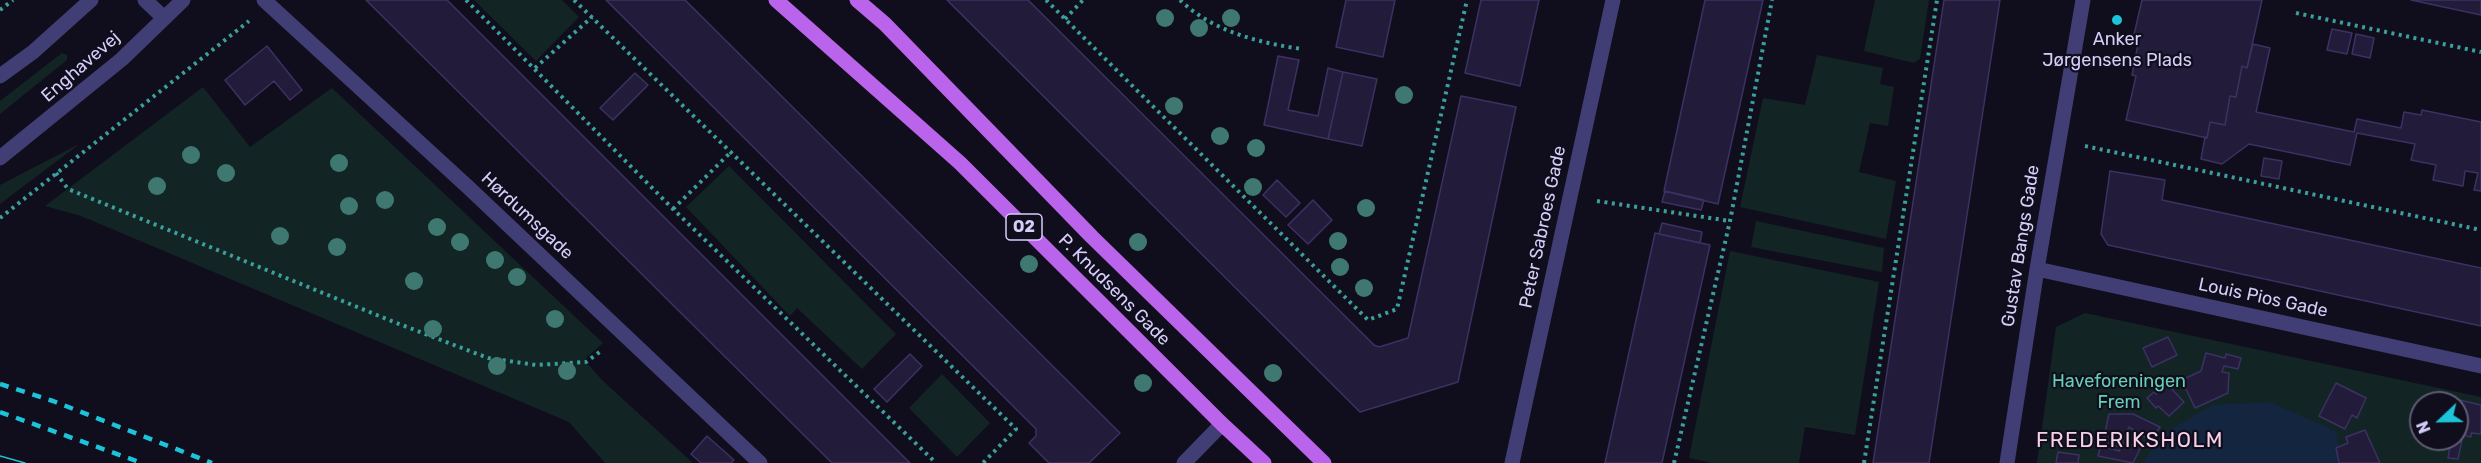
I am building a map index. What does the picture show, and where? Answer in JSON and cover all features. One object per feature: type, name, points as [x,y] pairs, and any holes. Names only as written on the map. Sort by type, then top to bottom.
[{"type":"main road","name":"P. Knudsens Gade","points":[[776,0],[960,163],[1264,463]]},
{"type":"main road","name":"P. Knudsens Gade","points":[[857,0],[885,24],[1092,237],[1324,463]]},
{"type":"main road","points":[[868,0],[885,24]]},
{"type":"street","points":[[0,76],[33,52],[91,0]]},
{"type":"street","points":[[146,0],[164,18]]},
{"type":"street","name":"Enghavevej","points":[[0,158],[123,59],[183,0]]},
{"type":"street","name":"Peter Sabroes Gade","points":[[1512,463],[1613,0]]},
{"type":"street","name":"Gustav Bangs Gade","points":[[2007,463],[2058,140],[2083,0]]},
{"type":"street","name":"Hørdumsgade","points":[[266,2],[469,188],[760,463]]},
{"type":"street","name":"Louis Pios Gade","points":[[2037,269],[2481,366]]},
{"type":"street","points":[[1184,463],[1222,424]]},
{"type":"path","points":[[0,10],[13,0]]},
{"type":"path","points":[[466,0],[674,209],[936,463]]},
{"type":"path","points":[[574,0],[1016,429],[983,463]]},
{"type":"path","points":[[1046,0],[1368,320],[1397,309],[1467,0]]},
{"type":"path","points":[[1065,19],[1083,0]]},
{"type":"path","points":[[1180,0],[1204,20],[1217,26],[1281,46],[1302,49]]},
{"type":"path","points":[[1674,463],[1730,221],[1772,0]]},
{"type":"path","points":[[1864,463],[1936,0]]},
{"type":"path","points":[[0,218],[229,38],[266,2]]},
{"type":"path","points":[[2296,13],[2481,51]]},
{"type":"path","points":[[535,68],[592,17]]},
{"type":"path","points":[[2058,140],[2151,162],[2481,230]]},
{"type":"path","points":[[674,209],[732,151]]},
{"type":"path","points":[[56,173],[68,189],[488,358],[536,365],[586,362],[623,334]]},
{"type":"path","points":[[1570,197],[1730,221]]},
{"type":"path","points":[[989,457],[995,463]]},
{"type":"green space","points":[[474,0],[562,0],[579,17],[536,61]]},
{"type":"green space","points":[[1875,0],[1929,0],[1920,59],[1914,63],[1864,51]]},
{"type":"green space","points":[[62,53],[67,55],[67,60],[0,114],[0,101]]},
{"type":"green space","points":[[1817,55],[1883,68],[1880,84],[1894,87],[1888,126],[1870,123],[1859,172],[1896,181],[1886,239],[1740,207],[1763,98],[1805,105]]},
{"type":"green space","points":[[203,87],[250,147],[332,88],[603,343],[585,359],[586,362],[603,381],[693,463],[605,463],[569,422],[81,216],[45,206]]},
{"type":"green space","points":[[77,146],[0,204],[0,185]]},
{"type":"green space","points":[[729,166],[896,334],[862,369],[797,308],[790,316],[686,207]]},
{"type":"green space","points":[[1756,221],[1884,248],[1882,272],[1751,247]]},
{"type":"green space","points":[[1730,251],[1879,282],[1855,435],[1805,427],[1799,463],[1712,463],[1689,458]]},
{"type":"green space","name":"Haveforeningen Frem","points":[[2085,313],[2453,391],[2409,391],[2409,451],[2469,451],[2469,394],[2481,397],[2481,463],[2037,463],[2056,327]]},
{"type":"green space","points":[[942,374],[990,423],[957,457],[909,408]]},
{"type":"water","points":[[2270,402],[2336,431],[2342,463],[2143,463],[2161,435],[2212,405]]},
{"type":"building","points":[[366,0],[447,0],[910,463],[832,463]]},
{"type":"building","points":[[606,0],[685,0],[1120,433],[1089,463],[1049,463],[1029,443],[1036,436],[1036,429]]},
{"type":"building","points":[[947,0],[1028,0],[1374,345],[1379,347],[1408,338],[1461,96],[1516,107],[1458,382],[1360,412]]},
{"type":"building","points":[[1346,0],[1395,0],[1383,57],[1336,47]]},
{"type":"building","points":[[1481,0],[1539,0],[1520,86],[1465,73]]},
{"type":"building","points":[[1705,0],[1763,0],[1718,204],[1664,191]]},
{"type":"building","points":[[1944,0],[2000,0],[1929,463],[1873,463]]},
{"type":"building","points":[[2142,0],[2262,0],[2247,68],[2242,66],[2236,97],[2230,96],[2225,125],[2210,122],[2207,138],[2126,120],[2136,76],[2132,75],[2138,44],[2132,43]]},
{"type":"building","points":[[2411,0],[2481,0],[2481,15]]},
{"type":"building","points":[[2332,29],[2352,33],[2347,54],[2327,50]]},
{"type":"building","points":[[2356,34],[2374,38],[2370,58],[2352,54]]},
{"type":"building","points":[[2253,44],[2270,48],[2256,112],[2354,132],[2357,119],[2401,128],[2404,112],[2421,115],[2422,110],[2481,122],[2481,191],[2474,190],[2478,173],[2465,171],[2463,186],[2433,180],[2436,165],[2411,160],[2415,144],[2357,133],[2350,165],[2249,144],[2222,164],[2201,159],[2210,122],[2225,125],[2230,96],[2236,97],[2242,66],[2247,68]]},
{"type":"building","points":[[267,46],[302,90],[290,100],[274,81],[245,105],[225,80]]},
{"type":"building","points":[[1278,56],[1299,60],[1288,110],[1318,116],[1328,68],[1343,72],[1328,139],[1264,125]]},
{"type":"building","points":[[1343,72],[1377,79],[1362,146],[1328,139]]},
{"type":"building","points":[[635,73],[648,85],[613,120],[600,108]]},
{"type":"building","points":[[2264,158],[2282,161],[2279,179],[2261,176]]},
{"type":"building","points":[[2110,171],[2165,180],[2162,200],[2481,268],[2481,326],[2108,245],[2101,234]]},
{"type":"building","points":[[1277,180],[1300,203],[1286,217],[1263,195]]},
{"type":"building","points":[[1665,191],[1704,200],[1701,210],[1662,202]]},
{"type":"building","points":[[1313,200],[1332,220],[1308,244],[1288,225]]},
{"type":"building","points":[[1662,223],[1702,232],[1700,243],[1659,234]]},
{"type":"building","points":[[1655,233],[1710,245],[1662,463],[1605,463]]},
{"type":"building","points":[[2168,337],[2177,355],[2152,367],[2143,348]]},
{"type":"building","points":[[2206,353],[2225,358],[2226,354],[2241,358],[2238,369],[2224,366],[2222,372],[2229,373],[2228,393],[2195,408],[2183,383],[2186,382],[2184,379],[2201,371]]},
{"type":"building","points":[[910,354],[922,366],[887,402],[874,389]]},
{"type":"building","points":[[2336,383],[2366,398],[2357,418],[2352,415],[2345,429],[2319,416]]},
{"type":"building","points":[[2167,384],[2184,402],[2169,416],[2158,406],[2156,408],[2147,398],[2154,392],[2156,394]]},
{"type":"building","points":[[2469,402],[2481,405],[2481,434],[2471,433],[2471,437],[2469,436]]},
{"type":"building","points":[[2109,414],[2133,414],[2160,427],[2151,441],[2129,427],[2120,447],[2103,442]]},
{"type":"building","points":[[2365,430],[2380,463],[2339,463],[2336,448],[2348,443],[2346,437]]},
{"type":"building","points":[[707,436],[734,460],[731,463],[701,463],[691,454]]},
{"type":"building","points":[[2124,443],[2141,447],[2133,463],[2098,456],[2101,446],[2119,451]]},
{"type":"building","points":[[2449,451],[2460,451],[2458,459],[2448,458]]},
{"type":"building","points":[[2058,452],[2079,455],[2078,463],[2056,463]]},
{"type":"tram line","points":[[0,456],[25,463]]},
{"type":"railway","points":[[0,384],[53,401],[212,463]]},
{"type":"railway","points":[[0,412],[142,463]]},
{"type":"place","name":"Anker Jørgensens Plads","points":[[2117,20]]},
{"type":"district","name":"FREDERIKSHOLM","points":[[2130,441]]}]
